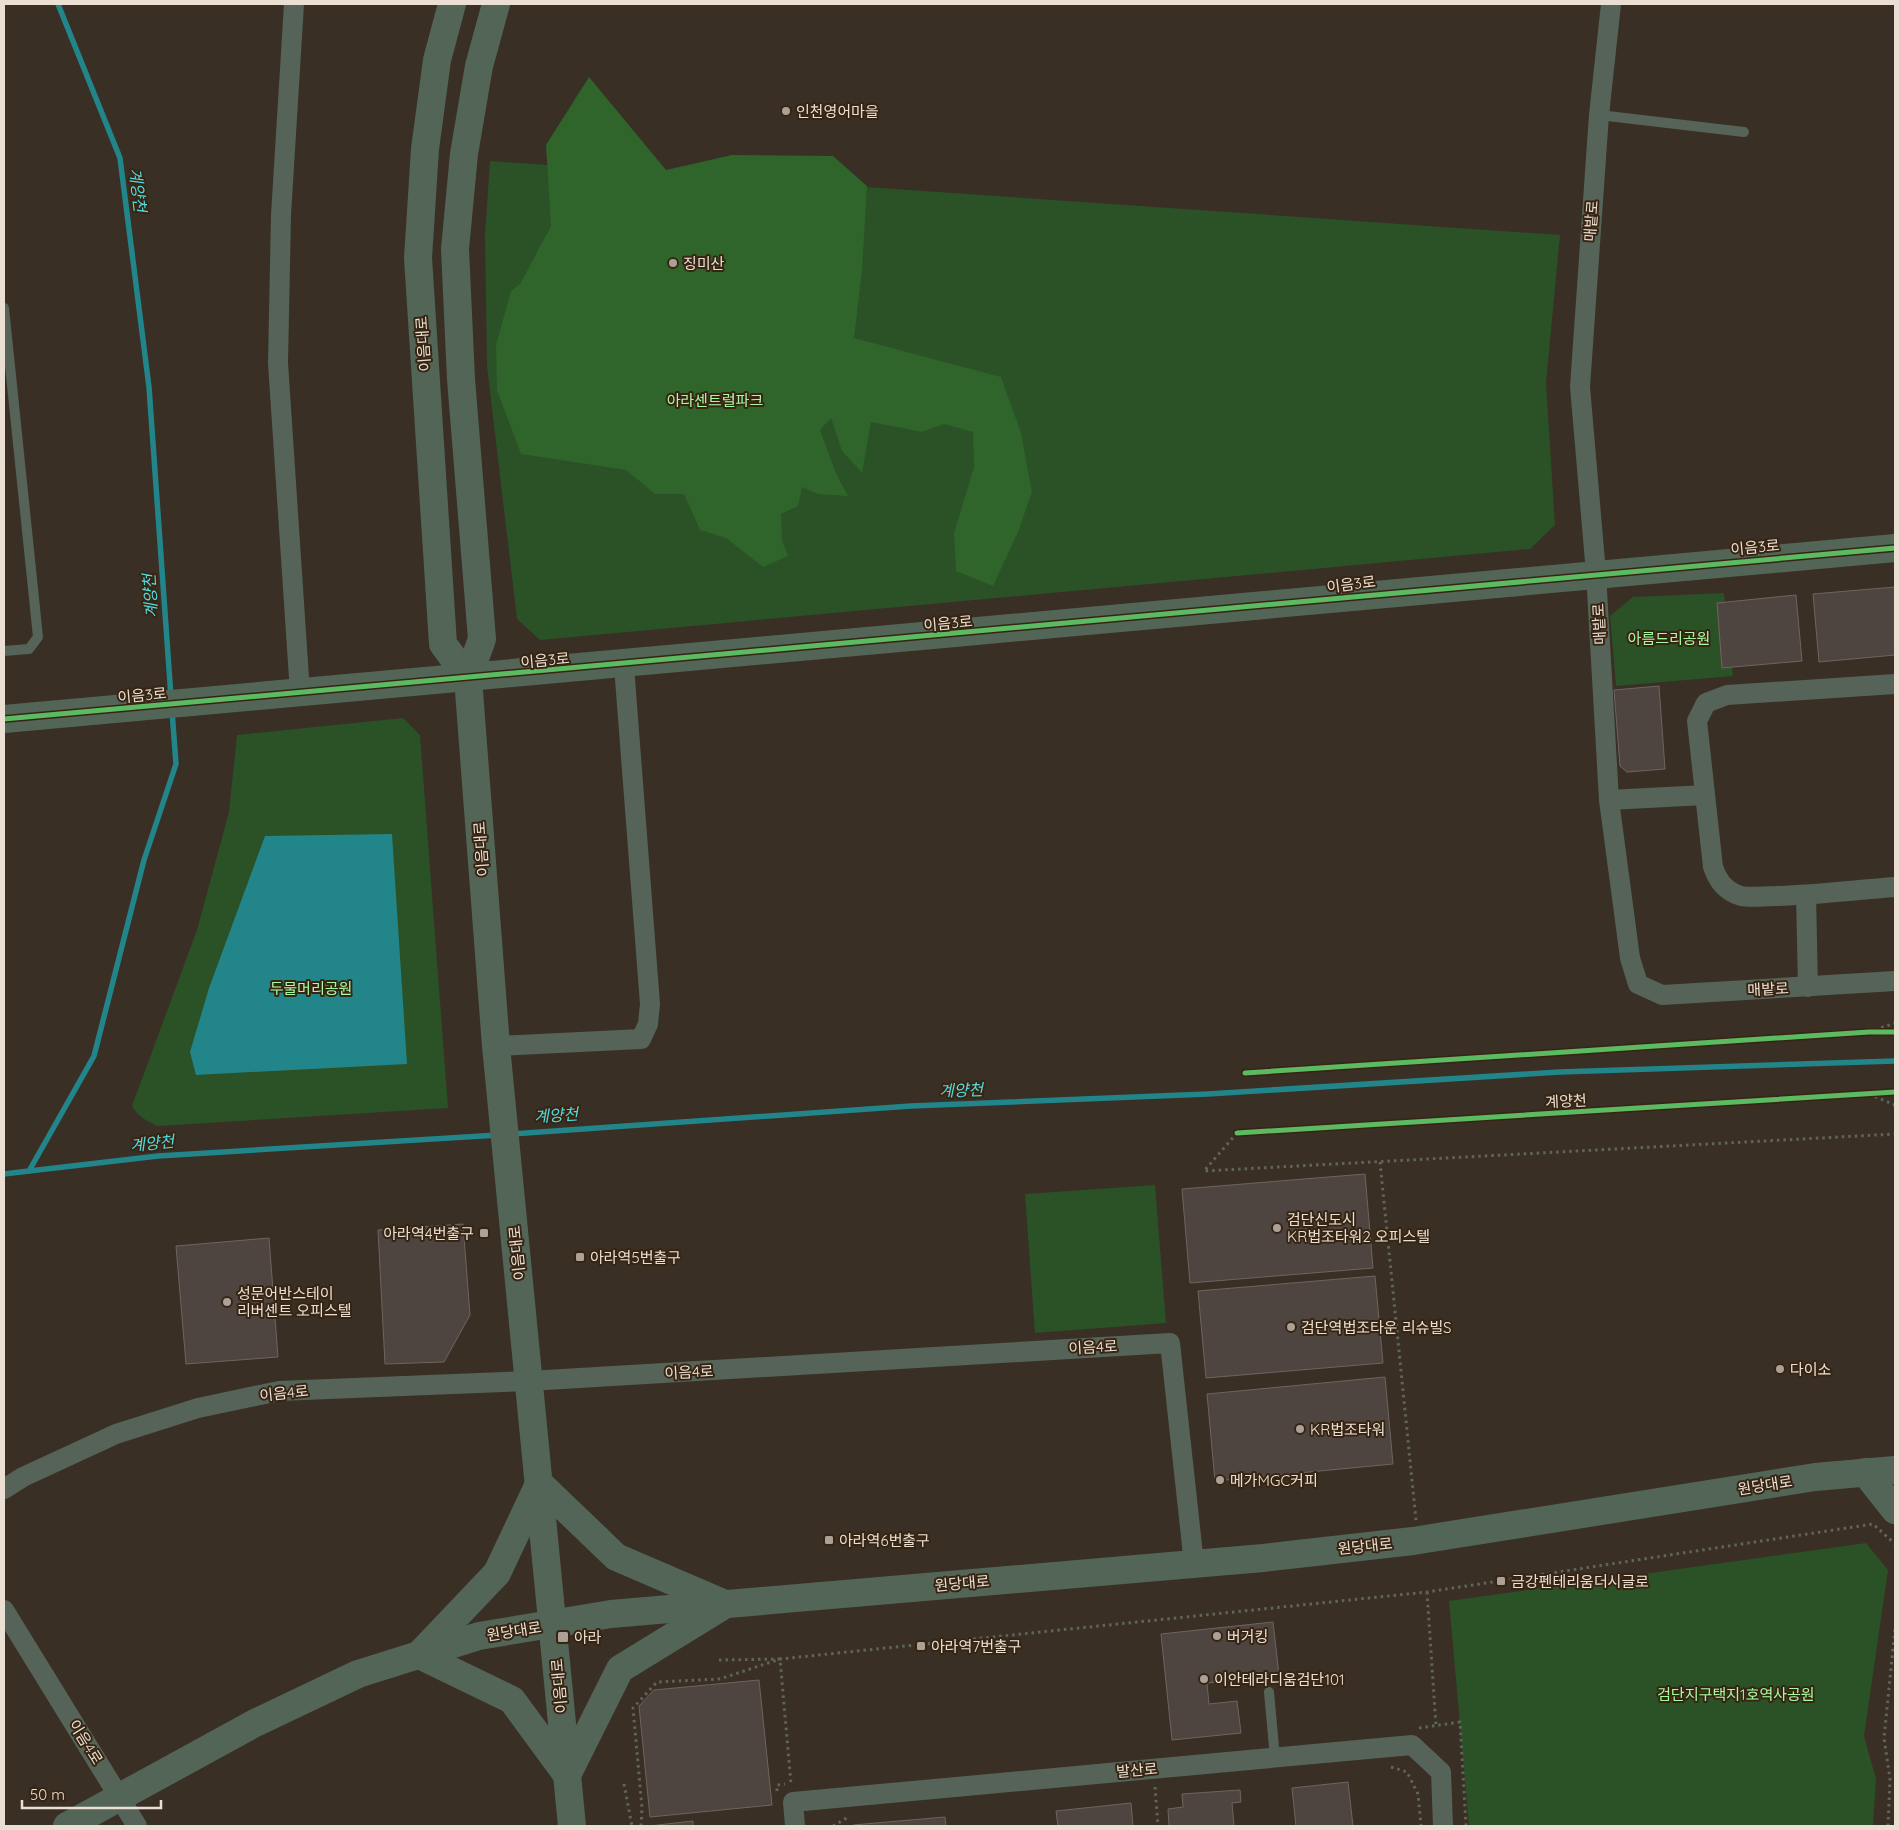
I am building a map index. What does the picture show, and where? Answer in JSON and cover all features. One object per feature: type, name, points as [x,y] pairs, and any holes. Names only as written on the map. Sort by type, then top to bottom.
[{"type":"main road","name":"이음대로","points":[[452,4],[437,60],[425,149],[418,258],[443,644],[468,678]]},
{"type":"main road","name":"이음대로","points":[[496,4],[479,66],[464,154],[455,249],[461,379],[482,639],[468,678],[496,1046],[572,1826]]},
{"type":"main road","name":"이음3로","points":[[4,719],[624,666],[1596,573],[1895,548]]},
{"type":"main road","name":"원당대로","points":[[67,1826],[255,1723],[358,1674],[479,1636],[611,1614],[1194,1564],[1418,1540],[1815,1476],[1895,1470]]},
{"type":"main road","points":[[1865,1472],[1895,1510]]},
{"type":"main road","points":[[539,1482],[616,1558],[725,1604],[620,1669],[567,1775],[512,1700],[419,1655],[497,1573],[539,1482]]},
{"type":"street","points":[[294,4],[281,215],[278,363],[300,693]]},
{"type":"street","name":"매밭로","points":[[1611,4],[1599,115],[1580,387],[1596,573],[1609,800],[1630,958],[1638,984],[1662,995],[1895,981]]},
{"type":"street","points":[[496,1046],[641,1039],[648,1024],[650,1004],[624,666]]},
{"type":"street","points":[[1895,684],[1727,695],[1706,703],[1697,721],[1713,867],[1718,880],[1725,888],[1742,896],[1806,895],[1895,887]]},
{"type":"street","points":[[1609,800],[1705,795]]},
{"type":"street","points":[[1806,895],[1808,987]]},
{"type":"street","name":"이음4로","points":[[4,1489],[23,1477],[116,1434],[198,1408],[279,1392],[530,1381],[1170,1343],[1194,1564]]},
{"type":"street","name":"이음4로","points":[[4,1610],[121,1797],[137,1826]]},
{"type":"street","name":"발산로","points":[[793,1802],[1412,1745],[1441,1772],[1442,1826]]},
{"type":"street","points":[[793,1802],[795,1826]]},
{"type":"lane","points":[[1599,115],[1744,132]]},
{"type":"lane","points":[[4,308],[38,638],[29,649],[4,651]]},
{"type":"lane","points":[[1269,1692],[1275,1758]]},
{"type":"path","points":[[1869,1032],[1895,1023]]},
{"type":"path","points":[[1859,1032],[1886,1032]]},
{"type":"path","points":[[1860,1095],[1887,1093]]},
{"type":"path","points":[[1869,1094],[1895,1105]]},
{"type":"path","points":[[1247,1133],[1237,1133],[1204,1171],[1895,1134]]},
{"type":"path","points":[[1380,1162],[1418,1540]]},
{"type":"path","points":[[719,1660],[780,1659],[1427,1592],[1872,1524],[1895,1544]]},
{"type":"path","points":[[1427,1592],[1436,1726]]},
{"type":"path","points":[[1888,1826],[1890,1779],[1884,1738],[1895,1628]]},
{"type":"path","points":[[780,1659],[793,1802]]},
{"type":"path","points":[[641,1826],[642,1808],[633,1708],[657,1682],[720,1679],[780,1659]]},
{"type":"path","points":[[624,1784],[632,1826]]},
{"type":"path","points":[[1155,1786],[1158,1826]]},
{"type":"green space","points":[[589,77],[666,170],[732,155],[833,156],[867,186],[862,271],[854,338],[1001,377],[1021,433],[1032,492],[1018,532],[993,586],[956,571],[954,533],[974,467],[973,432],[944,424],[922,432],[871,422],[862,473],[842,451],[831,418],[820,430],[836,473],[848,496],[818,494],[802,487],[798,506],[781,514],[782,540],[788,556],[763,567],[726,538],[700,530],[684,494],[655,494],[626,470],[521,454],[497,390],[496,345],[511,291],[520,284],[551,226],[546,145]]},
{"type":"green space","name":"아라센트럴파크","points":[[490,161],[1560,235],[1546,383],[1555,525],[1530,549],[540,640],[517,619],[487,366],[485,235]]},
{"type":"green space","name":"아름드리공원","points":[[1724,593],[1733,676],[1616,686],[1610,616],[1633,597]]},
{"type":"green space","name":"두물머리공원","points":[[403,718],[420,735],[448,1108],[158,1126],[143,1118],[132,1106],[197,930],[229,812],[237,735]]},
{"type":"green space","points":[[1155,1185],[1166,1323],[1035,1333],[1025,1194]]},
{"type":"green space","name":"검단지구택지1호역사공원","points":[[1866,1543],[1888,1570],[1864,1736],[1876,1779],[1873,1826],[1469,1826],[1449,1601]]},
{"type":"water","points":[[392,834],[407,1064],[196,1075],[190,1052],[209,988],[265,836]]},
{"type":"building","points":[[1895,587],[1895,655],[1819,662],[1813,594]]},
{"type":"building","points":[[1796,595],[1802,661],[1722,668],[1717,603]]},
{"type":"building","points":[[1659,686],[1665,769],[1627,772],[1620,766],[1614,690]]},
{"type":"building","name":"검단신도시 KR법조타워2 오피스텔","points":[[1365,1174],[1373,1268],[1190,1283],[1182,1189]]},
{"type":"building","points":[[463,1224],[470,1315],[444,1362],[385,1364],[378,1230]]},
{"type":"building","name":"성문어반스테이 리버센트 오피스텔","points":[[269,1238],[278,1357],[186,1364],[176,1246]]},
{"type":"building","name":"검단역법조타운 리슈빌S","points":[[1375,1276],[1383,1363],[1206,1378],[1198,1291]]},
{"type":"building","name":"KR법조타워","points":[[1385,1377],[1393,1464],[1215,1481],[1207,1394]]},
{"type":"building","name":"이안테라디움검단101","points":[[1273,1622],[1279,1675],[1207,1683],[1209,1704],[1237,1701],[1241,1733],[1172,1740],[1161,1634]]},
{"type":"building","points":[[759,1680],[772,1805],[650,1817],[639,1706],[654,1690]]},
{"type":"building","points":[[1348,1782],[1353,1826],[1296,1826],[1292,1788]]},
{"type":"building","points":[[1240,1790],[1241,1802],[1232,1803],[1234,1826],[1169,1826],[1168,1809],[1183,1807],[1182,1794]]},
{"type":"building","points":[[1131,1803],[1133,1826],[1058,1826],[1056,1811]]},
{"type":"building","points":[[945,1817],[946,1826],[852,1826],[853,1825]]},
{"type":"building","points":[[693,1821],[693,1826],[649,1826]]},
{"type":"waterway","name":"계양천","points":[[58,4],[120,158],[149,387],[171,697]]},
{"type":"waterway","name":"계양천","points":[[4,1174],[29,1171],[94,1056],[144,860],[176,764],[172,711]]},
{"type":"waterway","name":"계양천","points":[[512,1134],[911,1106],[1208,1094],[1560,1072],[1895,1061]]},
{"type":"waterway","name":"계양천","points":[[29,1171],[158,1156],[498,1135]]},
{"type":"cycle path","points":[[4,719],[1895,548]]},
{"type":"cycle path","points":[[1245,1073],[1869,1032],[1895,1032]]},
{"type":"cycle path","name":"계양천","points":[[1237,1133],[1895,1092]]},
{"type":"place","name":"인천영어마을","points":[[786,111]]},
{"type":"place","name":"징미산","points":[[673,263]]},
{"type":"place","name":"검단신도시 KR법조타워2 오피스텔","points":[[1277,1228]]},
{"type":"place","name":"아라역4번출구","points":[[484,1233]]},
{"type":"place","name":"아라역5번출구","points":[[580,1257]]},
{"type":"place","name":"성문어반스테이 리버센트 오피스텔","points":[[227,1302]]},
{"type":"place","name":"검단역법조타운 리슈빌S","points":[[1291,1327]]},
{"type":"place","name":"다이소","points":[[1780,1369]]},
{"type":"place","name":"KR법조타워","points":[[1300,1429]]},
{"type":"place","name":"메가MGC커피","points":[[1220,1480]]},
{"type":"place","name":"아라역6번출구","points":[[829,1540]]},
{"type":"place","name":"금강펜테리움더시글로","points":[[1501,1581]]},
{"type":"place","name":"버거킹","points":[[1217,1636]]},
{"type":"place","name":"아라","points":[[563,1637]]},
{"type":"place","name":"아라역7번출구","points":[[921,1646]]},
{"type":"place","name":"이안테라디움검단101","points":[[1204,1679]]}]
